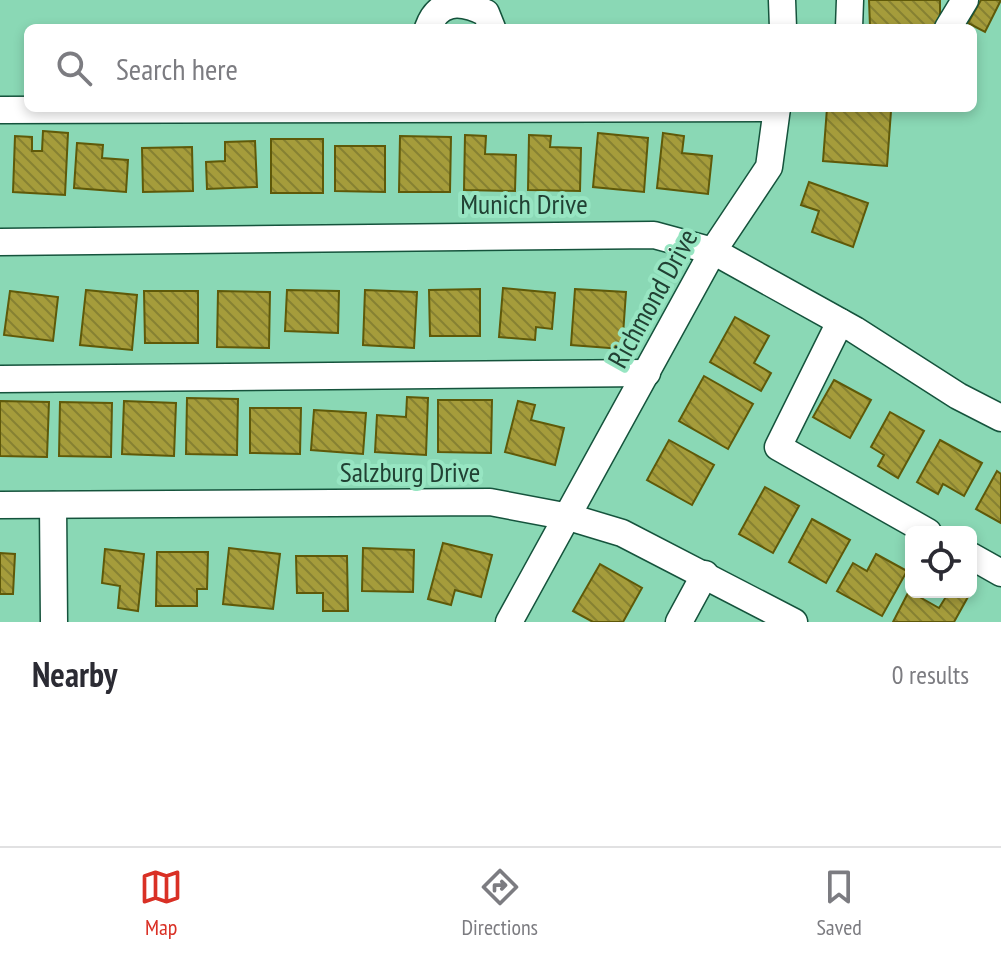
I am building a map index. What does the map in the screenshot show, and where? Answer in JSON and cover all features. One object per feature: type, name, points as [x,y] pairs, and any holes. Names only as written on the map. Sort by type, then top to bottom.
[{"type":"street","points":[[782,0],[783,24]]},
{"type":"street","points":[[849,24],[850,0]]},
{"type":"street","points":[[950,24],[965,0]]},
{"type":"street","points":[[435,12],[449,1],[463,1],[486,13],[490,24]]},
{"type":"street","points":[[0,110],[24,110]]},
{"type":"street","name":"Richmond Drive","points":[[509,622],[713,251],[769,167],[776,112]]},
{"type":"street","name":"Munich Drive","points":[[0,242],[654,235],[713,251],[840,322],[958,396],[1001,418]]},
{"type":"street","points":[[840,322],[778,447],[917,526]]},
{"type":"street","points":[[0,379],[647,373]]},
{"type":"street","name":"Salzburg Drive","points":[[0,505],[490,502],[569,517],[622,533],[794,622]]},
{"type":"street","points":[[53,505],[54,622]]},
{"type":"street","points":[[977,559],[1001,573]]},
{"type":"street","points":[[679,622],[705,574]]},
{"type":"building","points":[[869,0],[940,0],[940,24],[870,24]]},
{"type":"building","points":[[981,0],[1001,0],[985,32],[977,28],[977,24],[968,23]]},
{"type":"building","points":[[827,112],[891,112],[887,166],[823,161]]},
{"type":"building","points":[[43,131],[68,133],[65,195],[13,192],[15,136],[32,137],[32,151],[42,151]]},
{"type":"building","points":[[598,133],[648,138],[644,192],[593,187]]},
{"type":"building","points":[[663,133],[684,136],[682,153],[712,156],[708,194],[657,188]]},
{"type":"building","points":[[465,135],[486,136],[485,154],[516,155],[515,191],[464,190]]},
{"type":"building","points":[[529,135],[551,136],[550,147],[581,148],[580,191],[528,190]]},
{"type":"building","points":[[400,136],[451,137],[450,192],[399,192]]},
{"type":"building","points":[[271,139],[323,139],[323,193],[271,193]]},
{"type":"building","points":[[255,141],[257,187],[207,189],[206,162],[225,161],[225,142]]},
{"type":"building","points":[[77,143],[103,145],[102,158],[128,160],[126,192],[74,188]]},
{"type":"building","points":[[335,146],[385,146],[385,192],[335,191]]},
{"type":"building","points":[[192,147],[193,191],[143,192],[142,148]]},
{"type":"building","points":[[809,182],[868,203],[853,247],[812,232],[819,211],[801,205]]},
{"type":"building","points":[[503,288],[555,293],[552,329],[536,327],[535,340],[499,337]]},
{"type":"building","points":[[480,289],[480,336],[430,336],[429,290]]},
{"type":"building","points":[[575,289],[626,292],[622,349],[571,345]]},
{"type":"building","points":[[86,290],[137,295],[132,350],[80,345]]},
{"type":"building","points":[[287,290],[339,291],[338,333],[285,331]]},
{"type":"building","points":[[365,290],[417,292],[414,348],[363,345]]},
{"type":"building","points":[[10,291],[58,297],[53,341],[4,335]]},
{"type":"building","points":[[144,291],[198,291],[198,343],[145,343]]},
{"type":"building","points":[[218,291],[270,292],[269,348],[217,347]]},
{"type":"building","points":[[735,317],[769,336],[754,363],[771,373],[761,391],[710,362]]},
{"type":"building","points":[[704,376],[753,404],[728,449],[679,421]]},
{"type":"building","points":[[834,380],[871,400],[850,438],[813,417]]},
{"type":"building","points":[[407,397],[428,398],[426,455],[375,452],[377,415],[406,417]]},
{"type":"building","points":[[187,398],[238,399],[237,455],[186,454]]},
{"type":"building","points":[[438,400],[492,400],[491,453],[438,452]]},
{"type":"building","points":[[0,401],[49,402],[47,457],[0,456]]},
{"type":"building","points":[[124,401],[176,403],[174,456],[122,454]]},
{"type":"building","points":[[518,401],[535,405],[531,420],[564,428],[555,465],[505,452]]},
{"type":"building","points":[[60,402],[112,403],[111,457],[59,456]]},
{"type":"building","points":[[250,408],[301,408],[300,454],[250,453]]},
{"type":"building","points":[[314,410],[366,413],[363,454],[311,450]]},
{"type":"building","points":[[890,412],[924,431],[898,478],[878,466],[884,455],[871,447]]},
{"type":"building","points":[[669,440],[714,465],[692,505],[647,480]]},
{"type":"building","points":[[940,440],[982,463],[964,496],[943,484],[938,494],[917,482]]},
{"type":"building","points":[[997,471],[1001,474],[1001,523],[976,509]]},
{"type":"building","points":[[765,487],[799,506],[773,553],[739,534]]},
{"type":"building","points":[[812,519],[850,540],[826,583],[789,562]]},
{"type":"building","points":[[443,543],[492,555],[481,597],[455,590],[451,605],[428,599]]},
{"type":"building","points":[[229,548],[280,554],[273,609],[223,604]]},
{"type":"building","points":[[363,548],[414,550],[413,592],[362,591]]},
{"type":"building","points":[[105,549],[144,554],[138,611],[118,608],[120,586],[102,583]]},
{"type":"building","points":[[157,552],[208,552],[207,589],[197,589],[197,606],[156,606]]},
{"type":"building","points":[[0,553],[15,554],[13,594],[0,594]]},
{"type":"building","points":[[876,554],[905,570],[882,616],[837,591],[853,563],[867,571]]},
{"type":"building","points":[[296,556],[347,556],[348,611],[323,611],[323,593],[297,593]]},
{"type":"building","points":[[600,564],[642,588],[623,622],[593,622],[573,611]]},
{"type":"building","points":[[905,598],[921,598],[939,608],[945,598],[967,598],[954,622],[893,622]]}]
